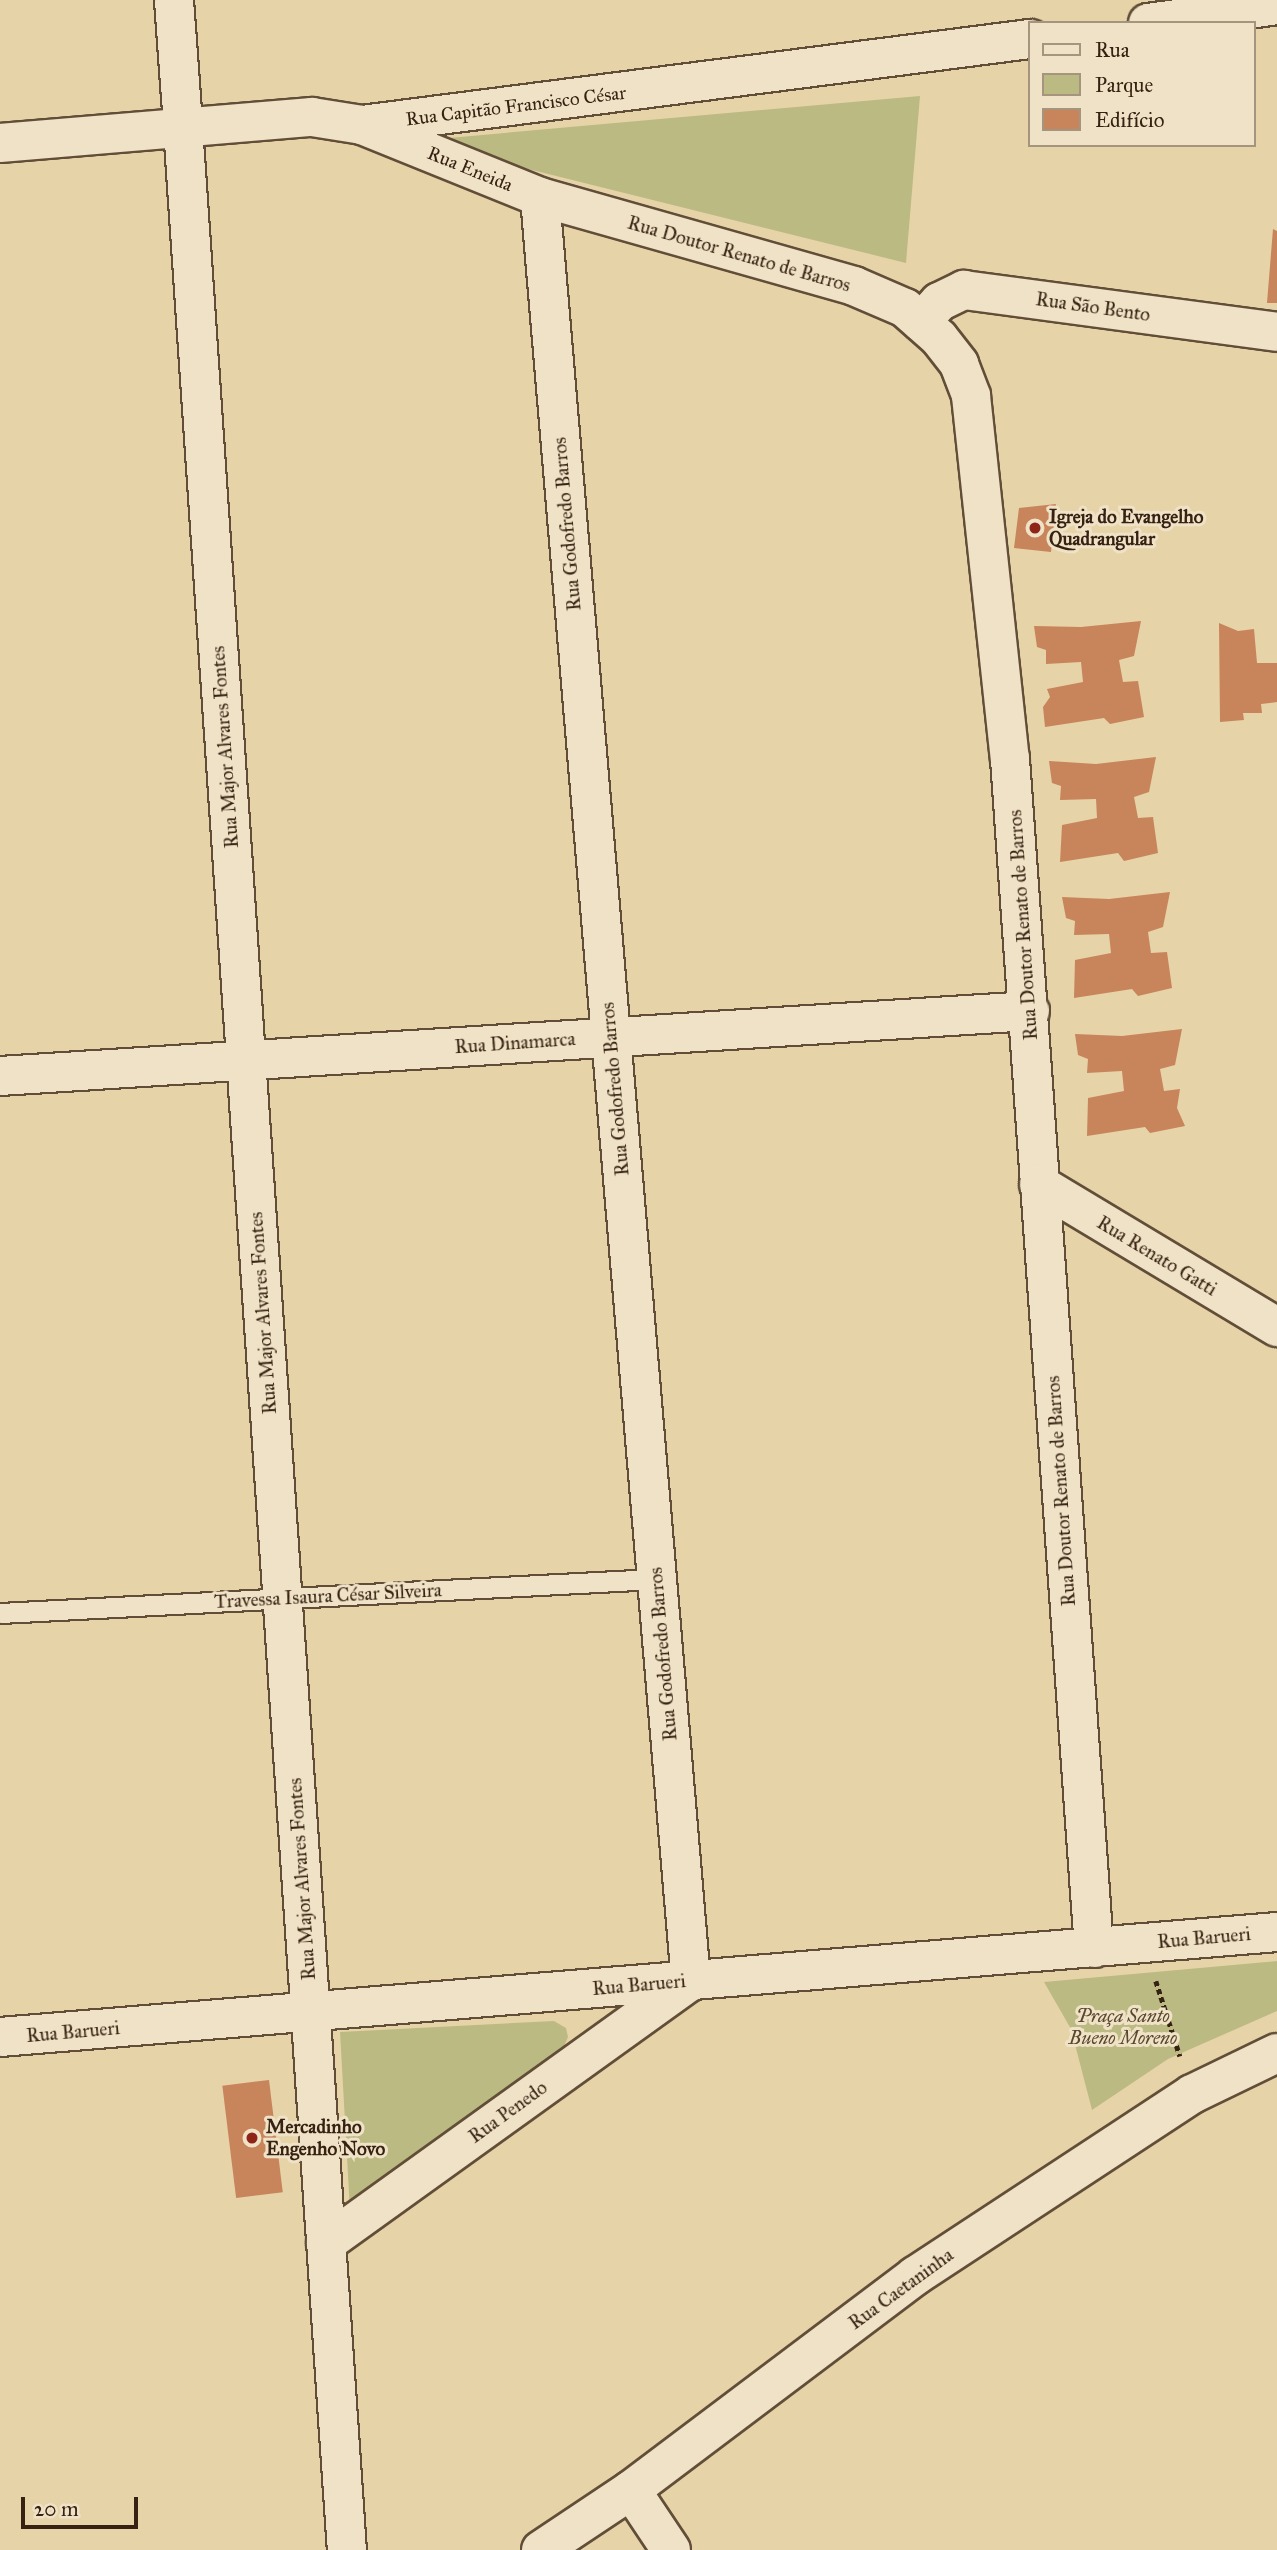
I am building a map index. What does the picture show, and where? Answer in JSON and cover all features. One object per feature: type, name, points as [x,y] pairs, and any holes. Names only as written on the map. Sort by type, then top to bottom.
[{"type":"street","name":"Rua Major Alvares Fontes","points":[[174,0],[347,2550]]},
{"type":"street","points":[[1162,21],[1277,5]]},
{"type":"street","name":"Rua Capitão Francisco César","points":[[0,143],[312,117],[362,125],[1028,39]]},
{"type":"street","name":"Rua Eneida","points":[[362,125],[540,197]]},
{"type":"street","name":"Rua Doutor Renato de Barros","points":[[540,197],[854,286],[905,308],[959,364],[971,396],[1009,746],[1030,1011],[1039,1184],[1094,1948]]},
{"type":"street","name":"Rua Godofredo Barros","points":[[540,197],[691,1981]]},
{"type":"street","name":"Rua São Bento","points":[[921,322],[939,302],[964,290],[1277,332]]},
{"type":"street","name":"Rua Dinamarca","points":[[0,1076],[1030,1011]]},
{"type":"street","name":"Rua Renato Gatti","points":[[1039,1184],[1277,1327]]},
{"type":"street","name":"Rua Barueri","points":[[0,2038],[1277,1932]]},
{"type":"street","name":"Rua Penedo","points":[[326,2243],[691,1981]]},
{"type":"street","name":"Rua Caetaninha","points":[[541,2550],[631,2490],[915,2276],[1192,2094],[1277,2053]]},
{"type":"street","points":[[631,2490],[671,2550]]},
{"type":"lane","name":"Travessa Isaura César Silveira","points":[[0,1613],[656,1579]]},
{"type":"path","points":[[1144,1944],[1192,2094]]},
{"type":"green space","points":[[920,96],[906,263],[416,141],[525,131]]},
{"type":"green space","name":"Praça Santo Bueno Moreno","points":[[1277,1961],[1277,2011],[1168,2059],[1092,2110],[1071,2029],[1044,1982]]},
{"type":"green space","points":[[554,2021],[566,2028],[568,2037],[558,2060],[350,2211],[340,2032]]},
{"type":"building","points":[[1273,229],[1277,231],[1277,303],[1267,303]]},
{"type":"building","name":"Igreja do Evangelho Quadrangular","points":[[1056,504],[1051,552],[1014,548],[1019,508]]},
{"type":"building","points":[[1141,621],[1134,656],[1119,660],[1123,682],[1138,681],[1144,717],[1110,724],[1104,718],[1045,727],[1043,707],[1050,697],[1047,689],[1083,682],[1081,662],[1046,664],[1046,650],[1037,647],[1034,626],[1081,627]]},
{"type":"building","points":[[1219,623],[1238,631],[1254,629],[1257,663],[1277,663],[1277,702],[1261,704],[1262,713],[1243,713],[1244,720],[1220,722]]},
{"type":"building","points":[[1156,757],[1149,792],[1134,797],[1138,818],[1153,817],[1158,853],[1124,861],[1118,853],[1060,862],[1062,825],[1097,818],[1096,799],[1060,800],[1061,786],[1052,783],[1049,761],[1096,764]]},
{"type":"building","points":[[1170,892],[1163,927],[1148,932],[1151,953],[1167,952],[1172,988],[1138,996],[1132,989],[1074,998],[1075,960],[1111,953],[1109,934],[1074,935],[1075,921],[1066,918],[1062,897],[1109,899]]},
{"type":"building","points":[[1182,1029],[1175,1065],[1160,1069],[1164,1091],[1180,1089],[1177,1108],[1185,1126],[1150,1133],[1145,1127],[1087,1136],[1088,1098],[1124,1091],[1122,1071],[1087,1073],[1088,1059],[1078,1055],[1075,1034],[1122,1036]]},
{"type":"building","name":"Mercadinho Engenho Novo","points":[[269,2080],[283,2192],[236,2198],[222,2086]]},
{"type":"place","name":"Igreja do Evangelho Quadrangular","points":[[1035,528]]},
{"type":"place","name":"Mercadinho Engenho Novo","points":[[252,2138]]}]
